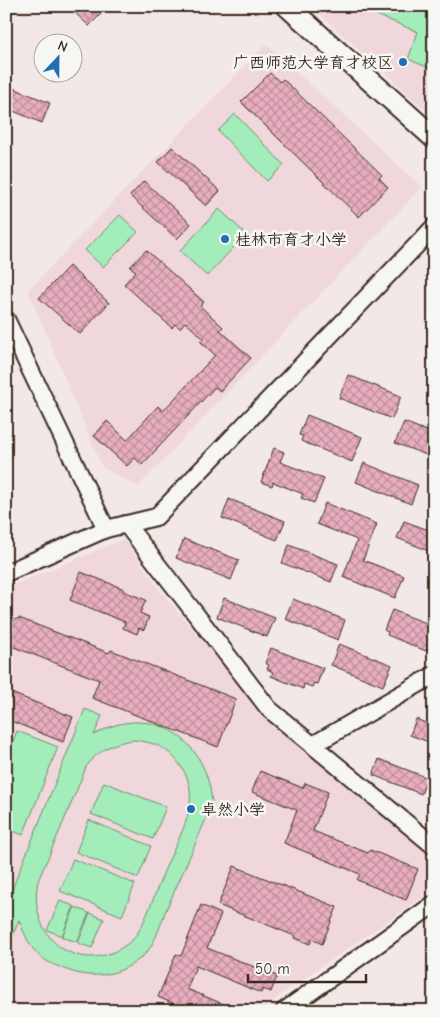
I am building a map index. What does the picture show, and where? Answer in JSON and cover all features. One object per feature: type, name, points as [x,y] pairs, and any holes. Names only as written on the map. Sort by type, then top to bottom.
[{"type":"main road","points":[[287,6],[434,138]]},
{"type":"street","points":[[6,573],[106,529],[156,517],[434,227]]},
{"type":"street","points":[[6,318],[106,529]]},
{"type":"street","points":[[126,524],[269,709],[434,846]]},
{"type":"street","points":[[312,745],[434,675]]},
{"type":"street","points":[[284,1011],[434,904]]},
{"type":"shaded area","name":"广西师范大学育才校区","points":[[311,6],[434,6],[434,118]]},
{"type":"shaded area","name":"桂林市育才小学","points":[[266,44],[422,187],[138,487],[102,467],[28,290]]},
{"type":"shaded area","name":"卓然小学","points":[[124,539],[161,592],[229,672],[258,711],[434,856],[434,889],[283,993],[263,1011],[18,1011],[6,1006],[6,964],[10,955],[6,952],[6,588]]},
{"type":"green space","points":[[355,6],[434,6],[434,70],[408,59],[418,32]]},
{"type":"green space","points":[[235,114],[284,165],[267,181],[218,131]]},
{"type":"green space","points":[[219,209],[246,234],[207,276],[180,251]]},
{"type":"green space","points":[[120,215],[138,232],[103,267],[85,250]]},
{"type":"green space","points":[[85,709],[102,716],[94,735],[119,724],[138,722],[156,725],[172,731],[185,741],[196,754],[204,770],[210,787],[212,805],[156,937],[147,952],[130,965],[112,973],[91,975],[70,971],[50,963],[37,953],[28,940],[19,920],[9,945],[6,944],[6,904]],"holes":[[[134,740],[155,744],[166,750],[180,765],[187,778],[190,791],[187,817],[148,912],[136,936],[124,946],[111,953],[96,957],[81,956],[60,947],[45,930],[40,920],[36,898],[38,882],[86,767],[96,756],[113,745]]]},
{"type":"green space","points":[[17,731],[58,747],[23,835],[6,828],[6,758]]},
{"type":"green space","points":[[104,782],[166,807],[153,839],[91,814]]},
{"type":"green space","points":[[89,820],[151,846],[138,878],[76,852]]},
{"type":"green space","points":[[73,859],[135,884],[122,916],[60,891]]},
{"type":"green space","points":[[60,901],[74,906],[62,936],[47,930]]},
{"type":"green space","points":[[75,907],[89,913],[77,942],[62,937]]},
{"type":"green space","points":[[90,913],[104,919],[92,948],[78,943]]},
{"type":"building","points":[[68,6],[109,6],[89,26]]},
{"type":"building","points":[[270,73],[280,82],[283,79],[382,175],[379,178],[388,187],[359,217],[241,102]]},
{"type":"building","points":[[6,85],[50,103],[42,123],[6,108]]},
{"type":"building","points":[[172,147],[220,191],[206,206],[158,162]]},
{"type":"building","points":[[144,181],[191,224],[177,239],[130,196]]},
{"type":"building","points":[[146,250],[204,302],[200,306],[223,327],[220,330],[251,358],[220,391],[215,387],[142,465],[135,458],[127,466],[94,436],[107,421],[127,440],[158,406],[163,411],[215,355],[200,341],[203,338],[185,322],[180,328],[175,324],[172,328],[124,284],[136,271],[130,267]]},
{"type":"building","points":[[69,266],[109,303],[80,334],[39,298]]},
{"type":"building","points":[[348,375],[401,396],[392,419],[339,398]]},
{"type":"building","points":[[307,415],[362,437],[352,462],[301,441],[303,436],[299,435]]},
{"type":"building","points":[[404,422],[434,434],[434,458],[395,443]]},
{"type":"building","points":[[274,448],[284,452],[280,462],[324,479],[314,503],[301,498],[303,494],[273,482],[272,486],[261,482]]},
{"type":"building","points":[[364,463],[418,485],[411,504],[356,482]]},
{"type":"building","points":[[229,499],[285,521],[277,540],[222,518]]},
{"type":"building","points":[[325,503],[377,524],[363,560],[404,576],[395,598],[343,577],[357,540],[317,524]]},
{"type":"building","points":[[404,521],[434,532],[434,553],[397,538]]},
{"type":"building","points":[[184,539],[239,560],[231,580],[176,558]]},
{"type":"building","points":[[289,545],[338,564],[331,582],[282,563]]},
{"type":"building","points":[[81,572],[146,600],[140,613],[149,617],[144,630],[139,628],[137,634],[123,628],[125,622],[70,600]]},
{"type":"building","points":[[224,598],[275,618],[267,637],[217,617]]},
{"type":"building","points":[[293,599],[345,620],[338,640],[285,619]]},
{"type":"building","points":[[392,610],[434,626],[434,650],[428,648],[426,651],[387,635],[388,632],[384,630]]},
{"type":"building","points":[[19,618],[109,653],[111,650],[236,699],[218,747],[92,698],[99,680],[6,644],[6,624]]},
{"type":"building","points":[[339,644],[392,665],[383,686],[331,665]]},
{"type":"building","points":[[271,648],[323,668],[317,684],[314,683],[312,687],[304,684],[303,689],[271,676],[273,672],[267,669],[269,665],[265,663]]},
{"type":"building","points":[[6,691],[73,717],[63,742],[6,719]]},
{"type":"building","points":[[416,719],[434,726],[434,744],[410,735]]},
{"type":"building","points":[[379,759],[428,778],[421,794],[373,775]]},
{"type":"building","points":[[260,771],[303,788],[305,783],[328,792],[313,831],[368,853],[370,850],[418,869],[406,900],[357,880],[360,874],[284,843],[297,810],[252,792]]},
{"type":"building","points":[[234,866],[337,907],[322,944],[312,939],[310,944],[294,938],[295,936],[218,905]]},
{"type":"building","points":[[201,905],[221,914],[207,948],[277,976],[271,992],[263,989],[261,993],[196,966],[187,989],[240,1011],[171,1011],[174,1004],[158,997],[176,954],[181,956]]},
{"type":"place","name":"广西师范大学育才校区","points":[[403,62]]},
{"type":"place","name":"桂林市育才小学","points":[[225,239]]},
{"type":"place","name":"卓然小学","points":[[191,809]]}]
